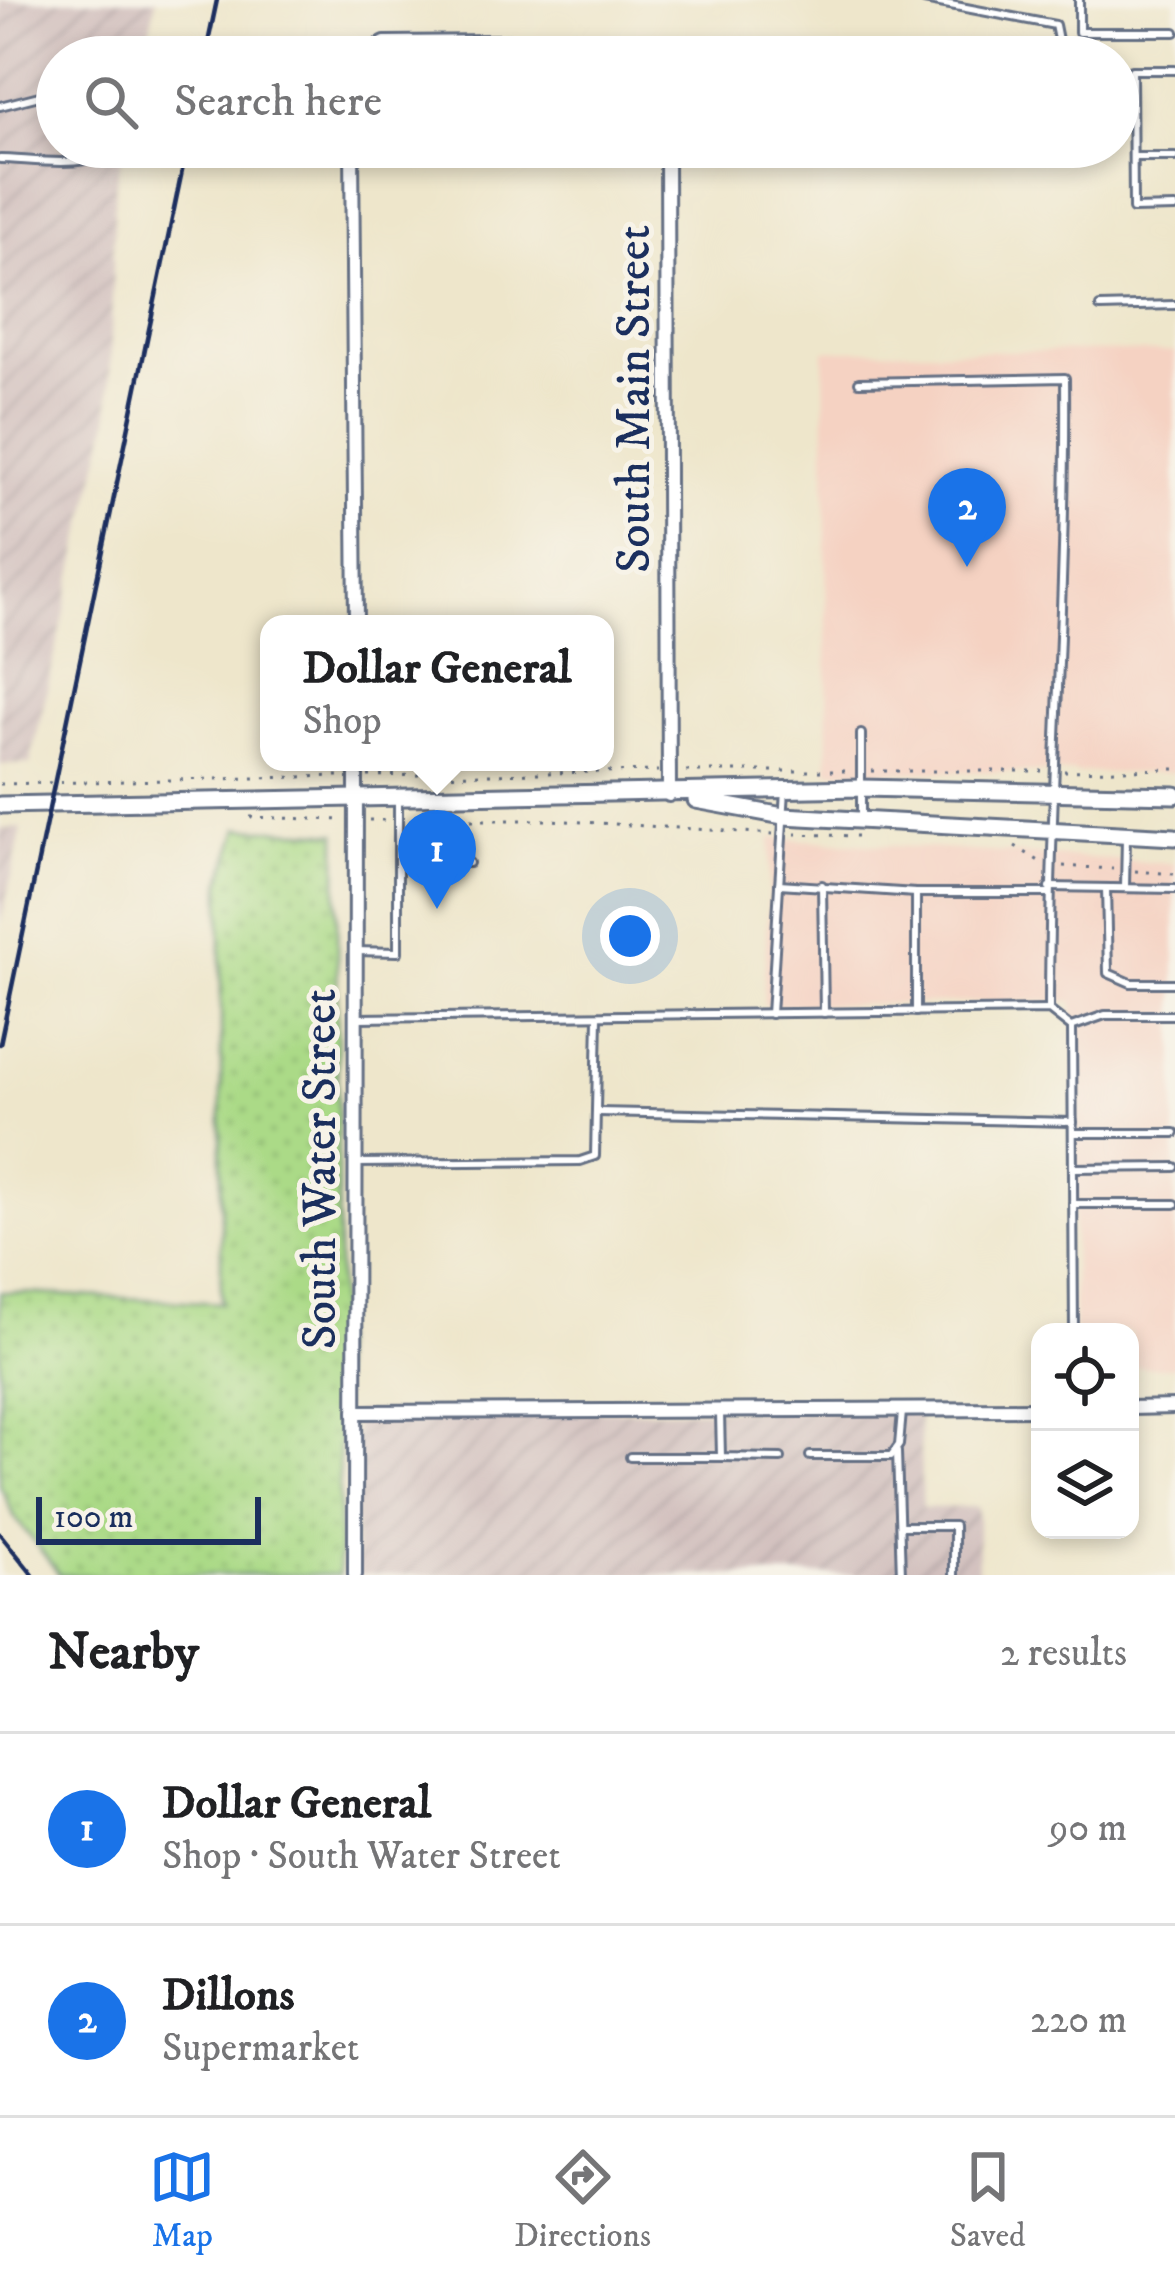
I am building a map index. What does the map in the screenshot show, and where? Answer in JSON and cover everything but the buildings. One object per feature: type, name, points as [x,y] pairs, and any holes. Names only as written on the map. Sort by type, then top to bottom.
[{"type":"street","points":[[352,168],[356,615]]},
{"type":"street","name":"South Main Street","points":[[667,168],[669,795]]},
{"type":"street","name":"South Water Street","points":[[355,1575],[356,771]]},
{"type":"street","points":[[0,805],[669,795],[861,779],[1175,795]]},
{"type":"street","points":[[669,795],[783,825],[861,817],[1175,837]]},
{"type":"street","points":[[1139,1408],[1175,1407]]},
{"type":"street","points":[[355,1412],[1031,1409]]},
{"type":"lane","points":[[924,0],[1055,25],[1057,36]]},
{"type":"lane","points":[[1079,0],[1079,32],[1175,32]]},
{"type":"lane","points":[[1139,70],[1175,70]]},
{"type":"lane","points":[[0,106],[36,97]]},
{"type":"lane","points":[[1139,157],[1175,157]]},
{"type":"lane","points":[[0,159],[36,159]]},
{"type":"lane","points":[[1133,168],[1133,208],[1175,208]]},
{"type":"lane","points":[[1100,308],[1175,305]]},
{"type":"lane","points":[[859,382],[1065,378],[1065,610],[1051,828],[1049,1010]]},
{"type":"lane","points":[[861,817],[862,734]]},
{"type":"lane","points":[[771,1014],[784,789]]},
{"type":"lane","points":[[354,951],[398,952],[398,800]]},
{"type":"lane","points":[[1125,888],[1126,833]]},
{"type":"lane","points":[[399,862],[469,863]]},
{"type":"lane","points":[[779,884],[916,892],[1175,889]]},
{"type":"lane","points":[[822,885],[824,1014]]},
{"type":"lane","points":[[1106,888],[1108,973],[1131,983],[1175,982]]},
{"type":"lane","points":[[916,892],[916,1012]]},
{"type":"lane","points":[[354,1018],[1049,1010],[1071,1027]]},
{"type":"lane","points":[[1071,1027],[1105,1015],[1175,1015]]},
{"type":"lane","points":[[354,1163],[580,1161],[595,1156],[598,1016]]},
{"type":"lane","points":[[1071,1027],[1074,1323]]},
{"type":"lane","points":[[598,1112],[1072,1122]]},
{"type":"lane","points":[[1072,1133],[1175,1133]]},
{"type":"lane","points":[[1073,1168],[1175,1167]]},
{"type":"lane","points":[[1073,1204],[1175,1204]]},
{"type":"lane","points":[[720,1409],[721,1457]]},
{"type":"lane","points":[[901,1575],[898,1452],[902,1409]]},
{"type":"lane","points":[[810,1456],[898,1452]]},
{"type":"lane","points":[[630,1457],[781,1459]]},
{"type":"lane","points":[[900,1526],[954,1526],[954,1575]]},
{"type":"path","points":[[614,771],[861,779],[1175,770]]},
{"type":"path","points":[[0,784],[309,771]]},
{"type":"path","points":[[232,815],[783,825],[873,837]]},
{"type":"path","points":[[1010,842],[1036,863],[1175,874]]},
{"type":"shaded area","points":[[0,0],[156,0],[148,36],[36,36],[36,168],[119,168],[109,419],[30,764],[0,765]]},
{"type":"shaded area","points":[[824,350],[1175,352],[1175,773],[828,771]]},
{"type":"shaded area","points":[[22,828],[0,927],[0,829]]},
{"type":"shaded area","points":[[771,838],[1175,864],[1175,1367],[1139,1367],[1139,1323],[1074,1323],[1073,1001],[763,1006]]},
{"type":"shaded area","points":[[919,1409],[922,1508],[978,1507],[978,1575],[355,1575],[355,1412]]},
{"type":"green space","points":[[239,828],[337,833],[339,1575],[60,1575],[13,1515],[0,1485],[0,1292],[221,1303],[221,883]]},
{"type":"railway","points":[[209,36],[217,0]]},
{"type":"railway","points":[[0,1044],[183,168]]},
{"type":"railway","points":[[0,1534],[33,1575]]},
{"type":"place","name":"Dillons","points":[[967,567]]},
{"type":"place","name":"Dollar General","points":[[437,909]]}]
